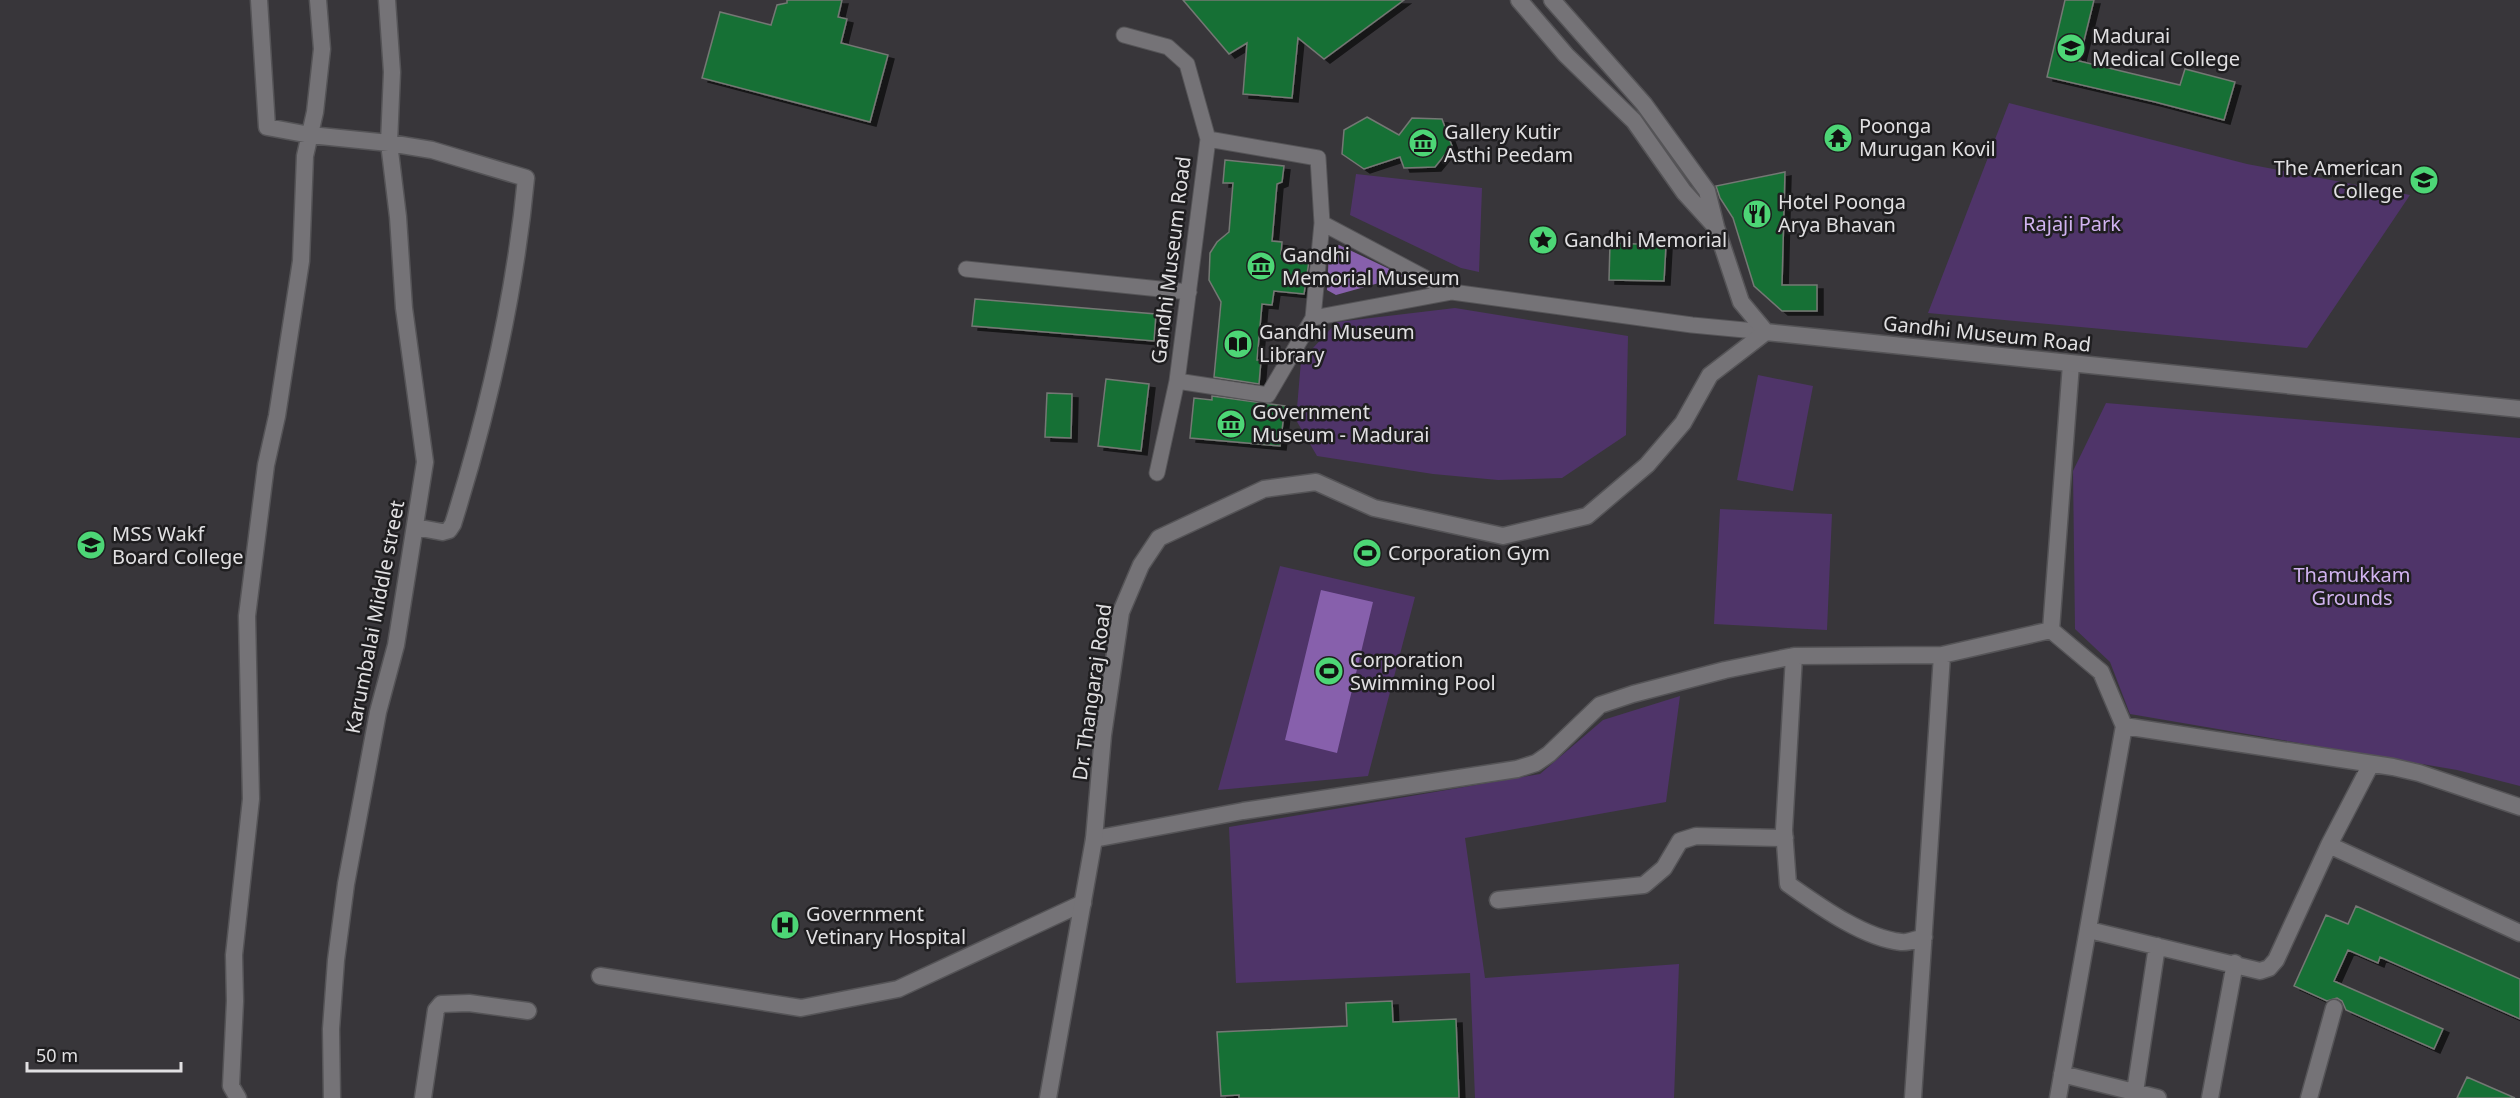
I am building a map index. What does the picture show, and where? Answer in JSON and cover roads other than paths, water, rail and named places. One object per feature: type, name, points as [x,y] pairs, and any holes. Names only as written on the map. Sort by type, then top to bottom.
[{"type":"street","points":[[259,0],[267,127],[310,135],[432,150],[526,178],[512,280],[490,389],[453,524],[449,530],[442,532],[416,527]]},
{"type":"street","points":[[238,1098],[231,1086],[235,1001],[234,955],[251,799],[247,616],[266,465],[277,416],[301,261],[305,156],[322,49],[318,0]]},
{"type":"street","name":"Karumbalai Middle street","points":[[332,1098],[331,1029],[336,960],[346,884],[378,712],[396,645],[401,601],[416,527],[425,462],[404,308],[398,217],[388,143],[392,72],[387,0]]},
{"type":"street","points":[[1519,0],[1566,55],[1634,121],[1684,192],[1716,228]]},
{"type":"street","points":[[1552,0],[1644,105],[1707,191],[1716,228],[1741,302],[1766,332]]},
{"type":"street","points":[[1124,35],[1168,47],[1186,64],[1208,139]]},
{"type":"street","name":"Gandhi Museum Road","points":[[1208,139],[1318,158],[1322,223],[1312,318],[1268,395],[1177,381],[1208,139]]},
{"type":"street","name":"Gandhi Museum Road","points":[[1322,223],[1452,292]]},
{"type":"street","points":[[966,268],[1189,292]]},
{"type":"street","name":"Gandhi Museum Road","points":[[1312,318],[1452,292],[1692,325],[2520,409]]},
{"type":"street","name":"Dr. Thangaraj Road","points":[[1048,1098],[1094,839],[1104,735],[1120,612],[1141,565],[1159,538],[1264,489],[1316,482],[1374,508],[1503,536],[1587,516],[1647,465],[1683,423],[1710,375],[1766,332]]},
{"type":"street","points":[[2051,630],[2071,364]]},
{"type":"street","points":[[1157,472],[1177,381]]},
{"type":"street","points":[[1094,839],[1243,811],[1517,769],[1536,763],[1549,754],[1600,705],[1725,670],[1794,656],[1942,655],[2051,630]]},
{"type":"street","points":[[2051,630],[2101,672],[2124,726],[2058,1098]]},
{"type":"street","points":[[1913,1098],[1942,655]]},
{"type":"street","points":[[1794,656],[1785,838],[1788,884],[1834,917],[1884,938],[1903,943],[1924,937]]},
{"type":"street","points":[[2124,726],[2419,773],[2520,807]]},
{"type":"street","points":[[2089,930],[2260,970],[2269,968],[2276,960],[2329,845],[2371,765]]},
{"type":"street","points":[[1498,900],[1644,885],[1664,868],[1680,841],[1696,836],[1785,838]]},
{"type":"street","points":[[2329,845],[2520,933]]},
{"type":"street","points":[[600,976],[801,1008],[898,989],[1083,903]]},
{"type":"street","points":[[2135,1092],[2157,946]]},
{"type":"street","points":[[2210,1098],[2235,963]]},
{"type":"street","points":[[423,1098],[436,1010],[441,1004],[469,1003],[528,1011]]},
{"type":"street","points":[[2309,1098],[2334,1008]]},
{"type":"street","points":[[2062,1074],[2158,1098]]},
{"type":"place","name":"Madurai Medical College","points":[[2071,48]]},
{"type":"place","name":"Poonga Murugan Kovil","points":[[1838,138]]},
{"type":"place","name":"Gallery Kutir Asthi Peedam","points":[[1423,143]]},
{"type":"place","name":"The American College","points":[[2424,180]]},
{"type":"place","name":"Hotel Poonga Arya Bhavan","points":[[1757,214]]},
{"type":"place","name":"Gandhi Memorial","points":[[1543,240]]},
{"type":"place","name":"Gandhi Memorial Museum","points":[[1261,266]]},
{"type":"place","name":"Gandhi Museum Library","points":[[1238,344]]},
{"type":"place","name":"Government Museum - Madurai","points":[[1231,424]]},
{"type":"place","name":"MSS Wakf Board College","points":[[91,545]]},
{"type":"place","name":"Corporation Gym","points":[[1367,553]]},
{"type":"place","name":"Corporation Swimming Pool","points":[[1329,671]]},
{"type":"place","name":"Government Vetinary Hospital","points":[[785,925]]},
{"type":"park label","name":"Rajaji Park","points":[[2072,224]]},
{"type":"park label","name":"Thamukkam Grounds","points":[[2352,586]]}]
